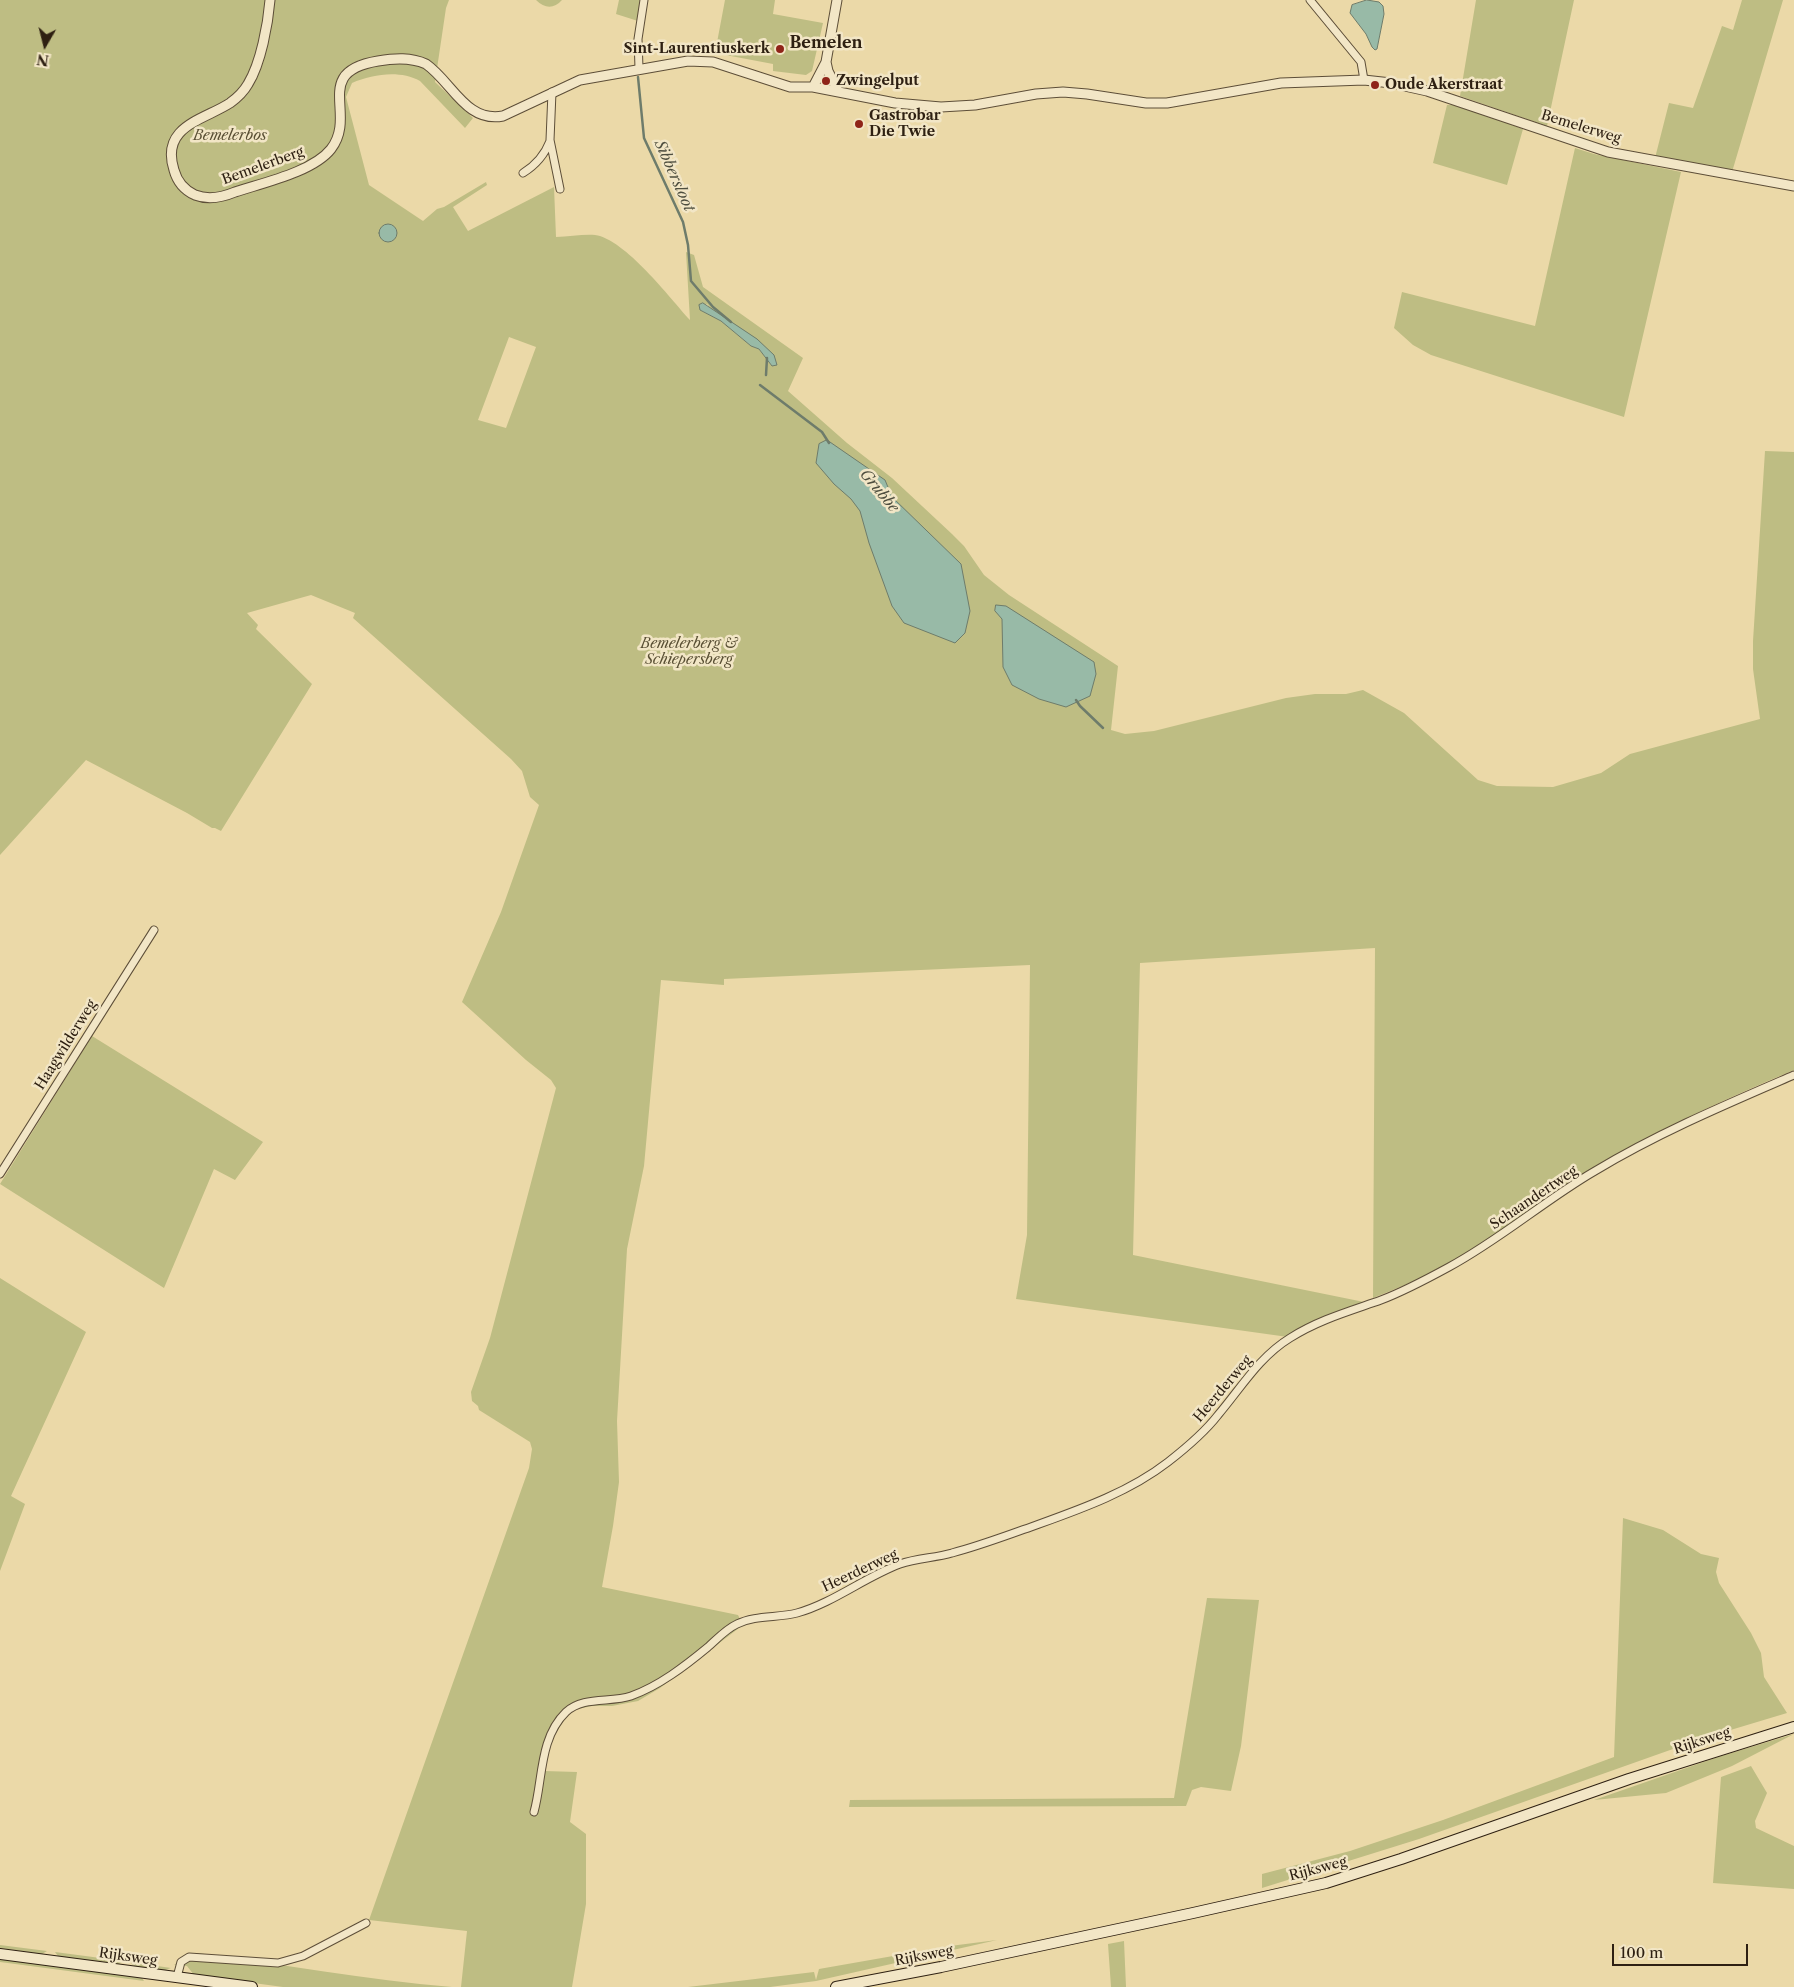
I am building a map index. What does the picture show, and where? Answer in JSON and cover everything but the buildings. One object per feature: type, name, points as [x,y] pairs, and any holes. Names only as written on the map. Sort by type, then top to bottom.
[{"type":"main road","name":"Rijksweg","points":[[836,1987],[1194,1914],[1326,1883],[1401,1859],[1629,1779],[1794,1727]]},
{"type":"main road","name":"Rijksweg","points":[[0,1954],[252,1987]]},
{"type":"street","name":"Bemelerberg","points":[[270,0],[256,65],[247,86],[230,102],[190,122],[180,131],[175,140],[172,159],[174,171],[184,188],[194,194],[212,198],[227,195],[291,173],[319,160],[331,149],[339,131],[341,119],[339,96],[342,80],[355,68],[372,62],[401,59],[417,60],[431,67],[471,110],[484,116],[503,116],[552,92]]},
{"type":"street","points":[[639,68],[638,39],[644,0]]},
{"type":"street","points":[[813,87],[826,62],[837,0]]},
{"type":"street","points":[[560,189],[550,140],[552,92],[580,80],[682,61],[704,61],[784,86],[813,87],[896,103],[941,107],[975,106],[1027,96],[1063,92],[1146,103],[1167,103],[1280,83],[1364,80],[1361,62],[1315,1]]},
{"type":"street","points":[[826,62],[828,71],[838,91]]},
{"type":"street","name":"Bemelerweg","points":[[1364,80],[1391,83],[1427,91],[1608,152],[1794,186]]},
{"type":"street","points":[[523,173],[539,159],[546,150],[550,140]]},
{"type":"street","name":"Haagwilderweg","points":[[0,1174],[154,930]]},
{"type":"street","name":"Schaandertweg","points":[[1288,1339],[1331,1317],[1394,1295],[1434,1276],[1474,1253],[1602,1167],[1681,1126],[1794,1076]]},
{"type":"street","name":"Heerderweg","points":[[534,1812],[542,1762],[548,1744],[562,1718],[572,1708],[584,1702],[622,1698],[644,1690],[686,1664],[740,1622],[804,1610],[899,1564],[948,1555],[985,1543],[1085,1507],[1134,1484],[1169,1462],[1200,1435],[1219,1415],[1254,1370],[1288,1339]]},
{"type":"street","points":[[177,1978],[181,1962],[189,1957],[278,1963],[303,1956],[366,1923]]},
{"type":"green space","points":[[0,0],[449,0],[446,8],[435,82],[473,118],[465,128],[420,81],[404,75],[395,74],[369,77],[352,83],[346,97],[369,185],[423,221],[437,209],[444,207],[486,182],[487,185],[453,207],[468,231],[554,187],[556,237],[595,235],[607,239],[620,247],[659,284],[690,320],[686,252],[694,255],[703,287],[803,358],[788,391],[847,443],[892,478],[952,534],[964,546],[984,575],[1009,595],[1118,666],[1111,730],[1125,734],[1154,731],[1286,698],[1315,694],[1346,694],[1363,690],[1404,713],[1478,780],[1497,786],[1553,787],[1601,773],[1630,754],[1760,719],[1753,669],[1753,641],[1765,451],[1794,452],[1794,1070],[1709,1107],[1600,1163],[1544,1199],[1480,1245],[1451,1263],[1420,1278],[1373,1298],[1375,948],[1140,963],[1133,1255],[1364,1302],[1325,1317],[1288,1337],[1016,1299],[1027,1235],[1030,965],[724,979],[724,985],[661,980],[644,1166],[627,1249],[617,1421],[619,1482],[602,1587],[738,1615],[743,1625],[660,1688],[638,1701],[573,1710],[566,1717],[551,1741],[544,1771],[577,1772],[570,1822],[586,1834],[586,1904],[572,1987],[461,1987],[467,1931],[369,1920],[529,1468],[532,1449],[530,1442],[479,1410],[478,1406],[472,1401],[471,1392],[490,1338],[556,1088],[551,1080],[462,1002],[501,912],[539,805],[530,797],[522,771],[511,759],[353,618],[355,613],[311,595],[247,613],[258,625],[256,629],[312,684],[221,831],[212,828],[86,760],[0,855]],"holes":[[[707,304],[775,361],[772,366],[759,349],[751,346],[721,321],[700,310]],[[509,337],[536,347],[506,428],[478,420]]]},
{"type":"green space","points":[[536,0],[562,0],[556,5],[549,7]]},
{"type":"green space","points":[[619,0],[640,0],[638,21],[616,14]]},
{"type":"green space","points":[[725,0],[775,0],[773,14],[823,23],[812,71],[806,75],[773,71],[773,64],[715,53]]},
{"type":"green space","points":[[1476,0],[1574,0],[1547,126],[1460,96]]},
{"type":"green space","points":[[1742,0],[1783,0],[1732,172],[1655,158],[1669,103],[1693,108],[1722,26],[1733,30]]},
{"type":"green space","points":[[1447,105],[1457,105],[1523,129],[1507,185],[1433,163]]},
{"type":"green space","points":[[1575,148],[1594,154],[1681,172],[1624,417],[1431,355],[1413,345],[1394,328],[1402,292],[1535,326]]},
{"type":"green space","points":[[92,1036],[263,1142],[235,1180],[214,1169],[164,1288],[0,1184]]},
{"type":"green space","points":[[0,1278],[86,1332],[11,1496],[25,1504],[0,1571]]},
{"type":"green space","points":[[1623,1518],[1663,1530],[1701,1554],[1719,1558],[1716,1572],[1719,1583],[1751,1633],[1761,1653],[1764,1677],[1787,1713],[1704,1738],[1419,1839],[1262,1888],[1262,1874],[1350,1851],[1443,1820],[1614,1757]]},
{"type":"green space","points":[[1207,1598],[1259,1600],[1241,1746],[1231,1791],[1201,1787],[1192,1790],[1186,1806],[849,1807],[850,1800],[1174,1798]]},
{"type":"green space","points":[[1794,1734],[1732,1766],[1666,1793],[1594,1800],[1718,1757]]},
{"type":"green space","points":[[1751,1766],[1767,1793],[1755,1821],[1756,1828],[1794,1846],[1794,1889],[1713,1883],[1721,1777]]},
{"type":"green space","points":[[997,1940],[816,1981],[770,1987],[688,1987],[814,1972],[816,1980],[819,1969],[950,1946]]},
{"type":"green space","points":[[1124,1941],[1126,1987],[1111,1987],[1108,1944]]},
{"type":"green space","points":[[0,1945],[47,1951],[42,1954],[0,1948]]},
{"type":"green space","points":[[55,1952],[123,1961],[119,1964],[58,1956]]},
{"type":"green space","points":[[197,1953],[356,1976],[452,1987],[283,1987],[194,1975],[187,1966],[174,1965]]},
{"type":"green space","points":[[0,1958],[142,1978],[144,1981],[0,1962]]},
{"type":"green space","points":[[130,1962],[171,1968],[165,1970],[134,1966]]},
{"type":"water","points":[[1367,0],[1379,2],[1383,6],[1384,14],[1377,49],[1375,50],[1366,34],[1350,13],[1352,5]]},
{"type":"water","points":[[388,224],[394,227],[397,233],[394,239],[388,242],[382,239],[379,233],[382,227]]},
{"type":"water","points":[[703,303],[757,339],[774,355],[777,365],[772,366],[759,349],[751,346],[721,321],[700,310],[699,305]]},
{"type":"water","points":[[827,440],[885,480],[892,497],[961,564],[970,611],[965,633],[955,643],[904,623],[892,606],[869,543],[860,511],[816,463],[819,444]]},
{"type":"water","points":[[996,605],[1006,606],[1094,662],[1096,674],[1090,696],[1066,707],[1039,699],[1012,685],[1003,667],[1002,619],[995,611]]},
{"type":"waterway","name":"Sibbersloot","points":[[638,77],[644,138],[683,222],[688,245],[691,281],[713,307],[731,322]]},
{"type":"waterway","name":"Grubbe","points":[[766,375],[767,358]]},
{"type":"waterway","name":"Grubbe","points":[[760,385],[822,432],[829,443]]},
{"type":"waterway","name":"Grubbe","points":[[1076,700],[1103,728]]},
{"type":"place","name":"Sint-Laurentiuskerk","points":[[780,49]]},
{"type":"place","name":"Zwingelput","points":[[826,81]]},
{"type":"place","name":"Oude Akerstraat","points":[[1375,85]]},
{"type":"place","name":"Gastrobar Die Twie","points":[[859,124]]},
{"type":"district","name":"Bemelen","points":[[826,43]]},
{"type":"park label","name":"Bemelerbos","points":[[230,136]]},
{"type":"park label","name":"Bemelerberg & Schiepersberg","points":[[689,652]]}]
